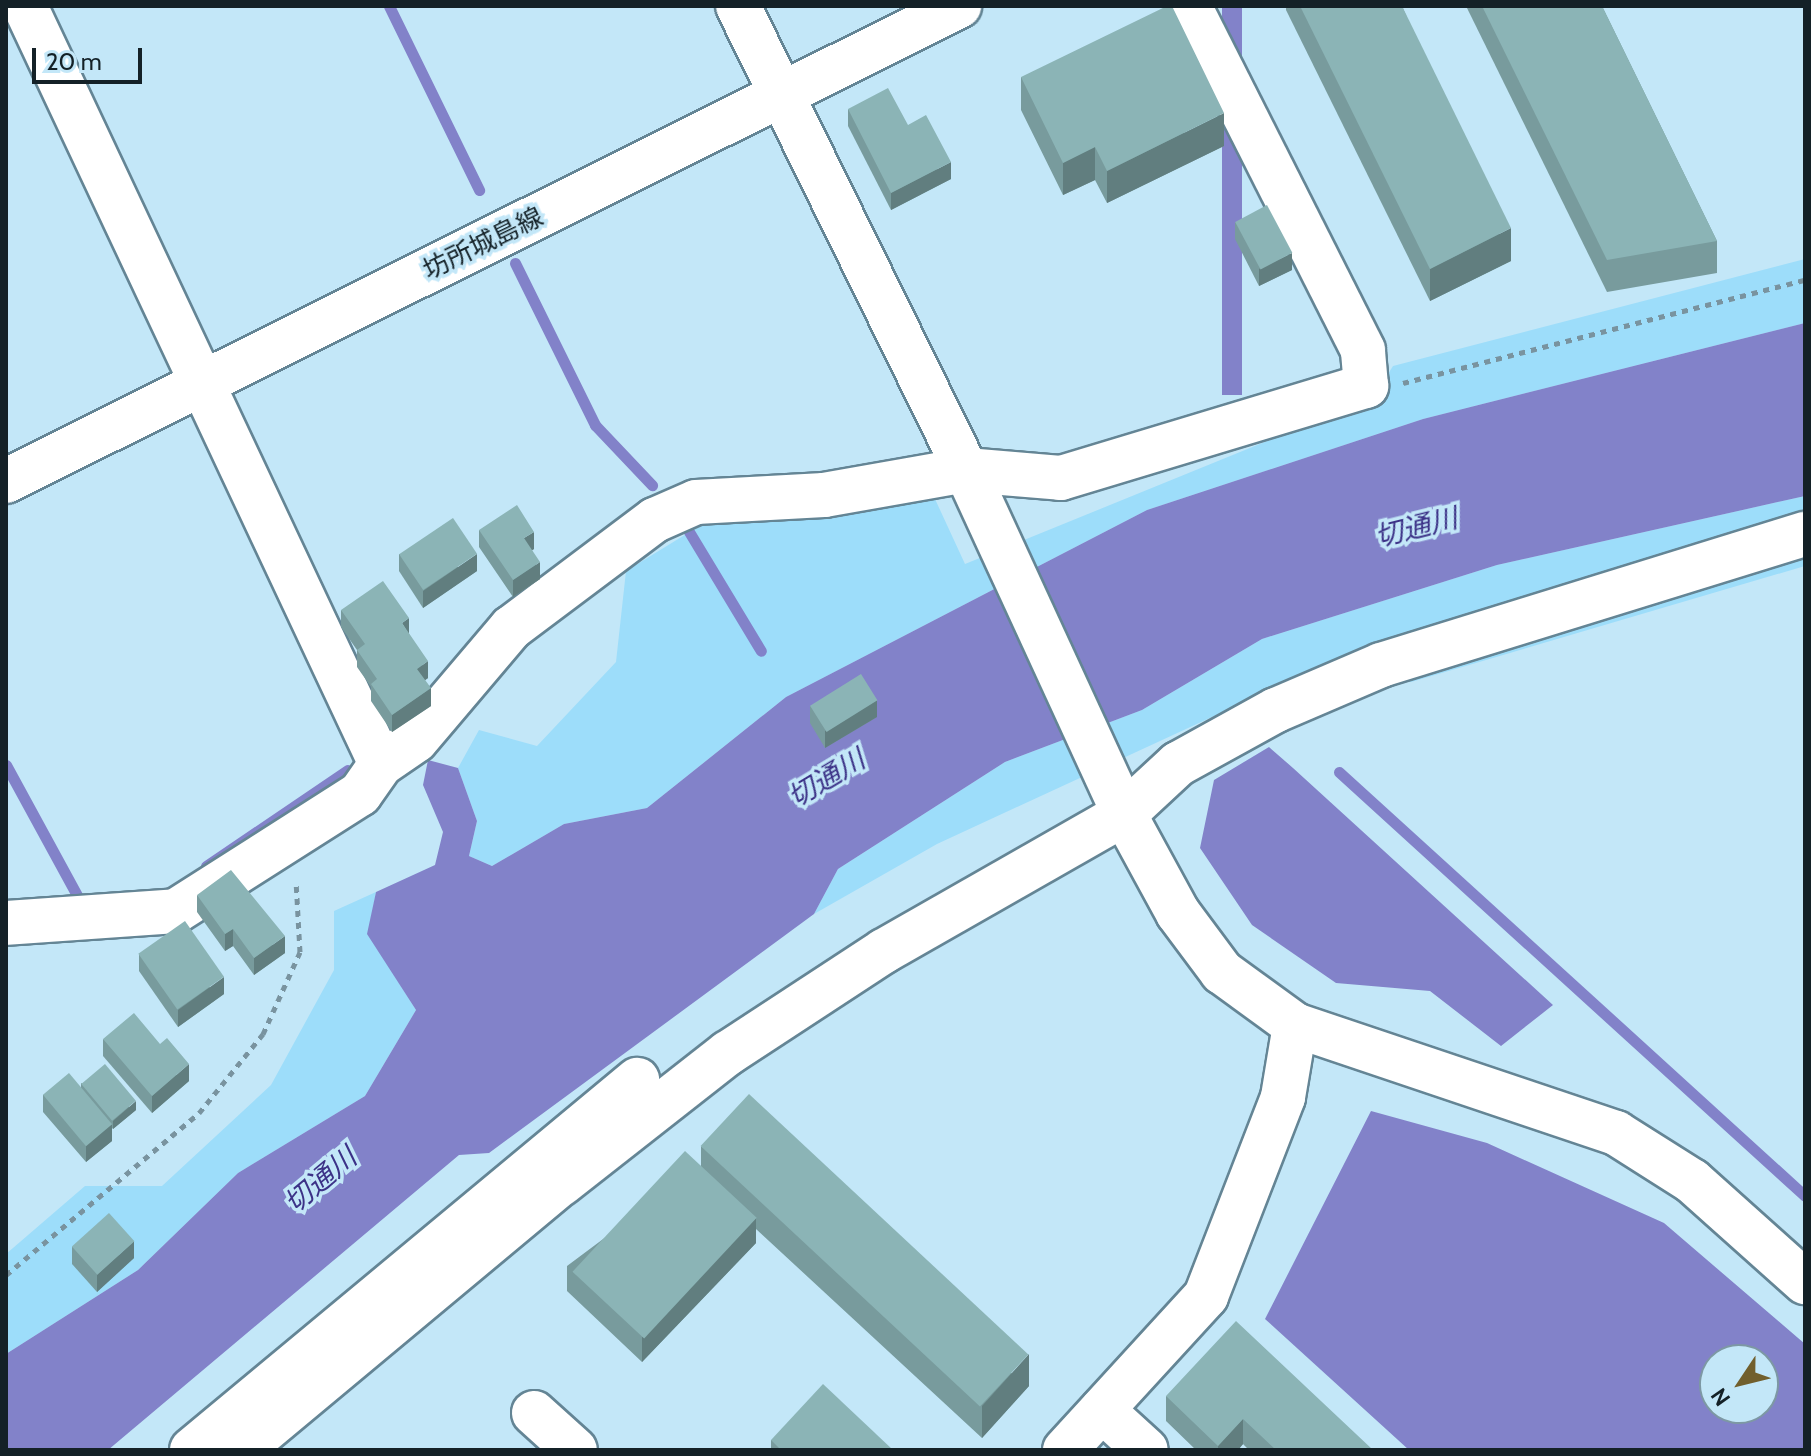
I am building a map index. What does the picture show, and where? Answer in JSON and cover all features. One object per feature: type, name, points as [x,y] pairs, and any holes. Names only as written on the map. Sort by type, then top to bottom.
[{"type":"street","points":[[25,6],[381,764]]},
{"type":"street","points":[[738,6],[966,470],[1116,795],[1178,913],[1222,972],[1295,1025],[1616,1133],[1692,1181],[1805,1282]]},
{"type":"street","name":"坊所城島線","points":[[6,481],[959,6]]},
{"type":"street","points":[[6,923],[176,911],[293,840],[360,794],[381,764],[416,740],[511,628],[655,520],[696,502],[824,495],[966,470],[1061,478],[1366,386],[1363,350],[1189,6]]},
{"type":"street","points":[[241,1450],[562,1183],[728,1053],[1116,795],[1276,710],[1381,665],[1805,534]]},
{"type":"street","points":[[1065,1450],[1206,1296],[1283,1097],[1295,1025]]},
{"type":"street","points":[[192,1450],[637,1080]]},
{"type":"street","points":[[1102,1410],[1146,1450]]},
{"type":"street","points":[[534,1413],[575,1450]]},
{"type":"path","points":[[1366,386],[1396,385],[1805,280]]},
{"type":"path","points":[[6,1275],[199,1113],[263,1034],[300,952],[293,840]]},
{"type":"shaded area","points":[[1805,259],[1805,323],[1423,419],[1147,510],[786,697],[647,808],[564,824],[492,866],[469,856],[477,821],[458,768],[479,730],[537,746],[616,662],[626,571],[714,517],[935,499],[965,564],[1373,398],[1393,366]]},
{"type":"shaded area","points":[[1805,496],[1805,566],[1411,682],[1329,663],[937,844],[814,914],[838,869],[1005,762],[1142,710],[1262,639],[1497,565]]},
{"type":"shaded area","points":[[376,892],[368,934],[416,1010],[365,1096],[238,1173],[138,1270],[6,1354],[6,1254],[85,1186],[162,1186],[271,1085],[334,970],[334,911]]},
{"type":"water","points":[[1222,6],[1242,6],[1242,395],[1222,395]]},
{"type":"water","name":"切通川","points":[[1805,323],[1805,496],[1497,565],[1262,639],[1142,710],[1005,762],[838,869],[814,914],[489,1153],[459,1155],[108,1450],[6,1450],[6,1354],[138,1270],[238,1173],[365,1096],[416,1010],[367,934],[376,892],[435,865],[443,832],[423,785],[428,760],[458,768],[477,821],[469,856],[492,866],[564,824],[647,808],[786,697],[1147,510],[1423,419]]},
{"type":"water","points":[[1269,747],[1553,1005],[1501,1046],[1430,991],[1336,983],[1252,925],[1200,848],[1214,780]]},
{"type":"water","points":[[1371,1111],[1487,1143],[1664,1223],[1805,1344],[1805,1450],[1409,1450],[1265,1319]]},
{"type":"building","points":[[1172,6],[1224,113],[1107,171],[1095,147],[1063,163],[1021,77]]},
{"type":"building","points":[[1300,6],[1402,6],[1511,228],[1430,269]]},
{"type":"building","points":[[1482,6],[1602,6],[1717,241],[1607,260]]},
{"type":"building","points":[[888,88],[908,125],[926,115],[951,162],[891,193],[848,109]]},
{"type":"building","points":[[1267,205],[1292,253],[1261,270],[1235,222]]},
{"type":"building","points":[[517,505],[534,532],[524,538],[540,562],[513,580],[479,530]]},
{"type":"building","points":[[453,518],[477,554],[423,590],[399,554]]},
{"type":"building","points":[[383,581],[409,618],[402,623],[428,661],[417,669],[431,688],[392,715],[371,684],[377,679],[357,650],[365,644],[341,610]]},
{"type":"building","points":[[861,674],[877,700],[827,732],[810,706]]},
{"type":"building","points":[[231,870],[285,936],[254,958],[233,929],[225,934],[197,895]]},
{"type":"building","points":[[185,921],[224,977],[177,1009],[138,954]]},
{"type":"building","points":[[134,1013],[160,1044],[167,1038],[189,1064],[152,1096],[103,1039]]},
{"type":"building","points":[[105,1064],[136,1101],[112,1121],[81,1084]]},
{"type":"building","points":[[69,1073],[112,1124],[86,1146],[43,1095]]},
{"type":"building","points":[[749,1094],[1028,1355],[980,1406],[701,1146]]},
{"type":"building","points":[[685,1151],[757,1218],[644,1339],[572,1272]]},
{"type":"building","points":[[109,1213],[134,1241],[97,1275],[72,1246]]},
{"type":"building","points":[[1236,1321],[1373,1450],[1276,1450],[1243,1419],[1218,1446],[1166,1396]]},
{"type":"building","points":[[823,1384],[893,1450],[781,1450],[771,1440]]},
{"type":"waterway","points":[[389,6],[479,190]]},
{"type":"waterway","points":[[515,263],[595,425],[652,485]]},
{"type":"waterway","points":[[688,530],[761,651]]},
{"type":"waterway","points":[[6,765],[79,899]]},
{"type":"waterway","points":[[206,866],[348,770]]},
{"type":"waterway","points":[[1339,772],[1805,1196]]}]
